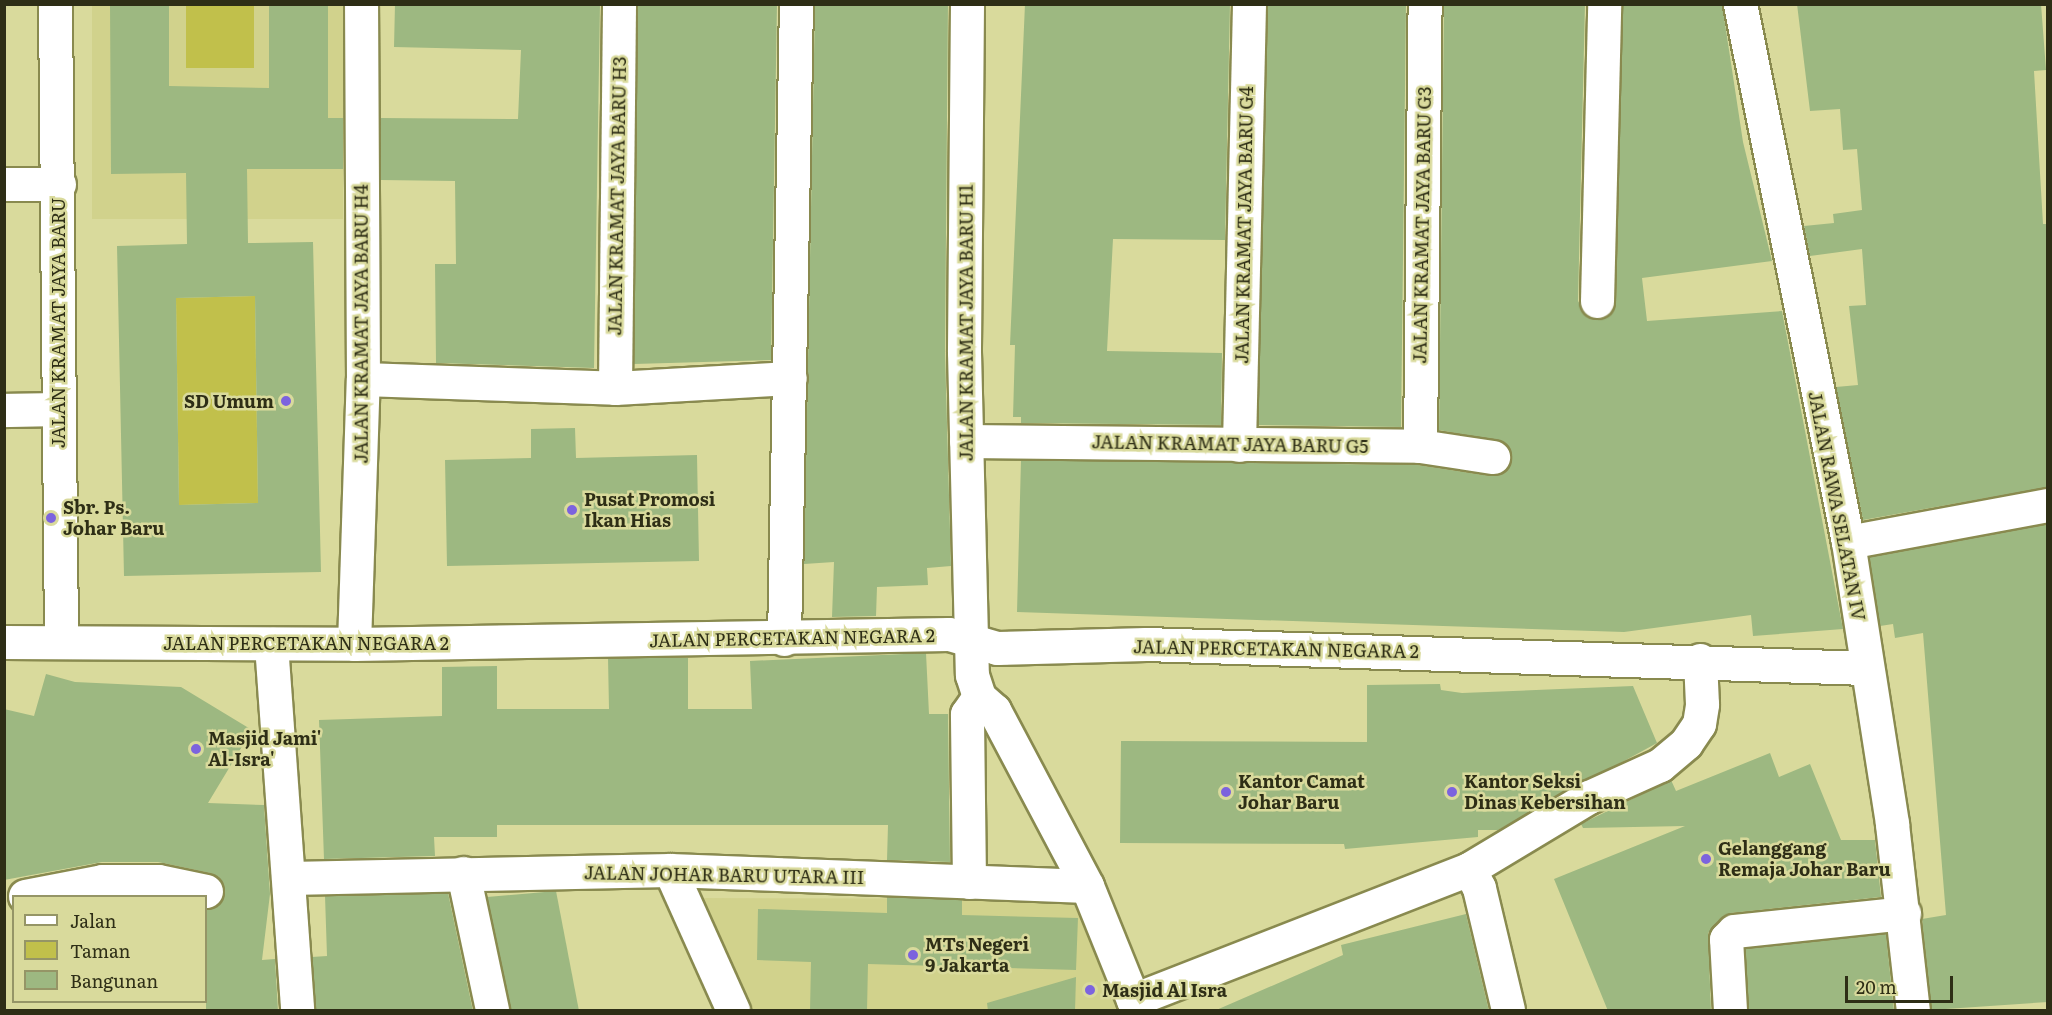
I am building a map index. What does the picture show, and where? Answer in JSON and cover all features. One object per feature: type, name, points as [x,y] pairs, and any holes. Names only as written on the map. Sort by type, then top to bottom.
[{"type":"street","name":"JALAN KRAMAT JAYA BARU","points":[[55,4],[59,184],[56,409],[61,641]]},
{"type":"street","name":"JALAN KRAMAT JAYA BARU H4","points":[[354,644],[363,379],[361,4]]},
{"type":"street","name":"JALAN KRAMAT JAYA BARU H3","points":[[615,388],[619,4]]},
{"type":"street","points":[[784,639],[796,4]]},
{"type":"street","name":"JALAN KRAMAT JAYA BARU H1","points":[[967,4],[966,441],[971,641],[979,697]]},
{"type":"street","name":"JALAN KRAMAT JAYA BARU G4","points":[[1239,445],[1249,4]]},
{"type":"street","name":"JALAN KRAMAT JAYA BARU G3","points":[[1420,446],[1425,4]]},
{"type":"street","points":[[1598,301],[1604,4]]},
{"type":"street","name":"JALAN RAWA SELATAN IV","points":[[1740,4],[1848,542],[1865,668],[1904,913],[1913,1011]]},
{"type":"street","points":[[4,184],[59,184]]},
{"type":"street","points":[[363,379],[615,388],[790,378]]},
{"type":"street","points":[[4,410],[56,409]]},
{"type":"street","name":"JALAN KRAMAT JAYA BARU G5","points":[[966,441],[1420,446],[1493,456]]},
{"type":"street","points":[[1848,542],[2048,505]]},
{"type":"street","name":"JALAN PERCETAKAN NEGARA 2","points":[[4,642],[354,644],[784,639],[949,634],[997,648],[1146,644],[1700,660],[1865,668]]},
{"type":"street","points":[[272,644],[297,1011]]},
{"type":"street","points":[[969,882],[967,714],[979,697],[994,710],[1088,886],[1135,1005],[1469,869],[1589,797],[1660,765],[1686,743],[1699,724],[1702,704],[1700,660]]},
{"type":"street","points":[[1469,869],[1479,888],[1508,1011]]},
{"type":"street","points":[[670,870],[734,1011]]},
{"type":"street","name":"JALAN JOHAR BARU UTARA III","points":[[289,878],[670,870],[1088,886]]},
{"type":"street","points":[[463,873],[492,1011]]},
{"type":"street","points":[[35,895],[102,881],[158,881],[206,891]]},
{"type":"street","points":[[1730,1011],[1726,939],[1734,931],[1904,913]]},
{"type":"shaded area","points":[[92,5],[343,5],[343,219],[92,219]]},
{"type":"shaded area","name":"MTs Negeri 9 Jakarta","points":[[693,898],[1084,899],[1131,1010],[742,1010]]},
{"type":"green space","points":[[186,5],[254,5],[254,68],[186,68]]},
{"type":"green space","points":[[255,296],[258,503],[179,505],[176,298]]},
{"type":"building","points":[[110,4],[169,4],[169,86],[269,88],[269,4],[328,4],[328,118],[343,118],[343,169],[247,169],[248,243],[313,242],[321,572],[124,576],[117,246],[187,244],[186,173],[111,174]],"holes":[[[255,296],[258,503],[179,505],[176,298]]]},
{"type":"building","points":[[395,4],[600,4],[594,368],[436,363],[435,264],[456,264],[455,181],[381,180],[380,118],[518,119],[521,50],[394,47]]},
{"type":"building","points":[[638,4],[777,4],[771,360],[634,364]]},
{"type":"building","points":[[815,4],[948,4],[945,352],[951,566],[927,568],[928,585],[877,587],[876,616],[832,617],[834,562],[804,564]]},
{"type":"building","points":[[1025,4],[1230,4],[1225,240],[1113,239],[1107,351],[1222,353],[1221,425],[1021,423],[1021,417],[1013,417],[1015,345],[1010,345]]},
{"type":"building","points":[[1268,4],[1406,4],[1401,427],[1258,425]]},
{"type":"building","points":[[1444,4],[1585,4],[1578,301],[1587,317],[1597,320],[1613,311],[1616,301],[1623,4],[1722,4],[1743,142],[1772,261],[1642,278],[1647,321],[1782,311],[1843,629],[1753,636],[1751,615],[1624,632],[1017,612],[1021,460],[1418,465],[1490,476],[1508,468],[1511,451],[1504,442],[1439,430]]},
{"type":"building","points":[[1797,4],[2041,4],[2046,70],[2034,71],[2043,224],[2048,224],[2048,487],[1863,520],[1836,387],[1858,385],[1849,306],[1866,305],[1862,249],[1810,256],[1804,226],[1834,223],[1833,214],[1862,210],[1857,149],[1843,150],[1840,109],[1810,111]]},
{"type":"building","name":"Pusat Promosi Ikan Hias","points":[[575,428],[576,458],[697,455],[699,561],[447,566],[445,460],[531,458],[531,429]]},
{"type":"building","points":[[2048,524],[2048,1002],[1931,1010],[1922,919],[1946,915],[1923,633],[1895,638],[1893,624],[1880,626],[1869,557]]},
{"type":"building","points":[[926,653],[929,714],[948,714],[950,862],[887,860],[888,825],[497,825],[497,837],[434,837],[435,856],[324,859],[319,720],[442,716],[442,667],[497,666],[497,709],[609,709],[608,658],[688,658],[688,709],[752,709],[750,661]]},
{"type":"building","points":[[46,674],[75,682],[181,687],[252,730],[208,803],[264,805],[270,894],[262,960],[275,959],[278,1011],[206,1011],[207,909],[220,904],[224,894],[219,877],[158,862],[102,862],[4,880],[4,709],[34,716]]},
{"type":"building","points":[[1440,684],[1441,690],[1462,693],[1633,686],[1657,743],[1498,830],[1478,830],[1478,837],[1345,849],[1344,844],[1120,843],[1121,741],[1367,742],[1367,685]]},
{"type":"building","name":"Gelanggang Remaja Johar Baru","points":[[1770,753],[1779,777],[1810,764],[1841,840],[1875,840],[1881,897],[1731,913],[1708,933],[1711,1011],[1608,1011],[1554,879],[1685,826],[1583,828],[1581,824],[1671,780],[1676,791]]},
{"type":"building","points":[[556,891],[579,1011],[510,1011],[487,897]]},
{"type":"building","points":[[448,893],[473,1011],[315,1011],[312,957],[327,956],[325,896]]},
{"type":"building","points":[[887,897],[962,900],[962,915],[1078,918],[1076,970],[868,964],[867,1011],[810,1011],[811,962],[757,960],[758,909],[887,913]]},
{"type":"building","points":[[1466,914],[1489,1011],[1214,1011],[1343,955],[1341,945]]},
{"type":"building","points":[[1886,934],[1894,1011],[1748,1011],[1745,949]]},
{"type":"building","points":[[1076,977],[1075,1011],[988,1011],[987,1003]]},
{"type":"place","name":"SD Umum","points":[[286,401]]},
{"type":"place","name":"Pusat Promosi Ikan Hias","points":[[572,510]]},
{"type":"place","name":"Sbr. Ps. Johar Baru","points":[[51,518]]},
{"type":"place","name":"Masjid Jami' Al-Isra'","points":[[196,749]]},
{"type":"place","name":"Kantor Camat Johar Baru","points":[[1226,792]]},
{"type":"place","name":"Kantor Seksi Dinas Kebersihan","points":[[1452,792]]},
{"type":"place","name":"Gelanggang Remaja Johar Baru","points":[[1706,859]]},
{"type":"place","name":"MTs Negeri 9 Jakarta","points":[[913,955]]},
{"type":"place","name":"Masjid Al Isra","points":[[1090,990]]}]
